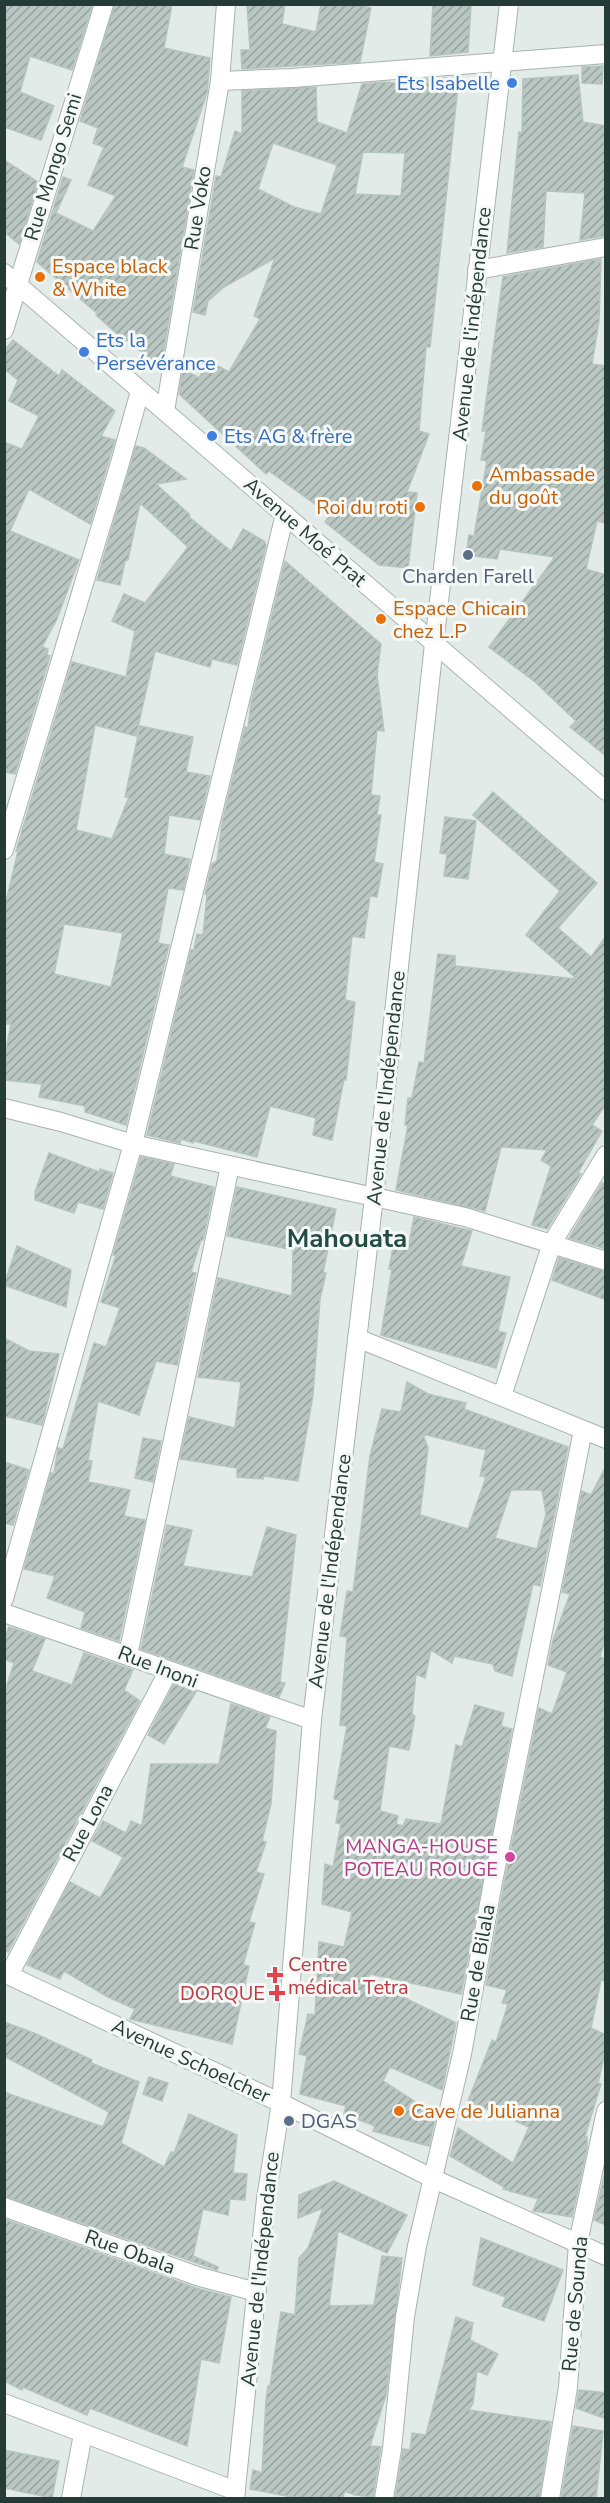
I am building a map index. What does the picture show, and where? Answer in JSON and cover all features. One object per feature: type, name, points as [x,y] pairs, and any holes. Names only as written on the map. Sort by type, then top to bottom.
[{"type":"street","name":"Rue Mongo Semi","points":[[4,330],[11,278],[104,4]]},
{"type":"street","name":"Rue Voko","points":[[165,411],[219,81],[226,4]]},
{"type":"street","name":"Avenue de l'indépendance","points":[[434,644],[510,4]]},
{"type":"street","points":[[219,81],[606,54]]},
{"type":"street","points":[[477,270],[606,247]]},
{"type":"street","name":"Avenue Moé Prat","points":[[11,278],[606,791]]},
{"type":"street","points":[[4,850],[140,391]]},
{"type":"street","points":[[4,1599],[133,1144],[285,514]]},
{"type":"street","name":"Avenue de l'Indépendance","points":[[236,2495],[266,2199],[281,2103],[312,1720],[374,1197],[434,644]]},
{"type":"street","points":[[4,1108],[61,1122],[133,1144],[465,1217],[606,1261]]},
{"type":"street","points":[[502,1396],[552,1243],[606,1155]]},
{"type":"street","points":[[128,1655],[230,1166]]},
{"type":"street","points":[[357,1338],[606,1439]]},
{"type":"street","name":"Rue de Bilala","points":[[384,2499],[392,2449],[407,2305],[417,2246],[462,2054],[493,1882],[584,1430]]},
{"type":"street","name":"Rue Inoni","points":[[4,1613],[312,1720]]},
{"type":"street","name":"Rue Lona","points":[[7,1974],[168,1671]]},
{"type":"street","name":"Avenue Schoelcher","points":[[7,1974],[281,2103],[434,2179],[606,2256]]},
{"type":"street","name":"Rue de Sounda","points":[[550,2499],[568,2387],[578,2243],[606,2110]]},
{"type":"street","name":"Rue Obala","points":[[4,2207],[200,2277],[256,2292]]},
{"type":"street","points":[[4,2403],[236,2495]]},
{"type":"street","points":[[71,2499],[83,2433]]},
{"type":"building","points":[[4,4],[92,6],[72,70],[30,56],[20,92],[54,106],[41,140],[4,127]]},
{"type":"building","points":[[115,4],[172,4],[164,48],[210,58],[207,93],[182,167],[194,170],[161,367],[125,341],[96,315],[98,314],[37,262],[63,177],[71,180],[56,213],[93,231],[116,196],[88,185],[104,147],[93,143],[98,128],[80,121]]},
{"type":"building","points":[[247,4],[285,4],[282,24],[316,32],[321,4],[355,4],[371,8],[360,62],[242,69],[241,50],[250,50]]},
{"type":"building","points":[[433,4],[471,6],[468,52],[430,56]]},
{"type":"building","points":[[603,66],[602,84],[582,83],[582,67]]},
{"type":"building","points":[[578,75],[583,122],[606,126],[606,219],[603,236],[580,240],[585,193],[546,191],[543,247],[507,253],[519,132],[522,133],[523,79]]},
{"type":"building","points":[[459,77],[430,347],[426,347],[419,431],[429,434],[407,492],[417,493],[408,568],[379,565],[325,522],[330,515],[269,471],[266,474],[179,394],[183,369],[199,378],[209,361],[229,372],[260,319],[254,316],[275,258],[224,287],[208,301],[205,315],[193,312],[216,176],[221,177],[235,131],[242,134],[242,91],[316,87],[317,122],[347,133],[362,84],[385,82],[412,85],[413,80]],"holes":[[[273,143],[337,165],[321,214],[294,207],[258,189]],[[363,152],[405,153],[401,196],[355,194]]]},
{"type":"building","points":[[4,160],[38,182],[19,244],[4,232]]},
{"type":"building","points":[[601,259],[599,321],[592,364],[606,366],[606,523],[597,521],[586,569],[606,575],[606,756],[570,727],[576,721],[535,682],[489,647],[555,557],[500,549],[497,559],[466,555],[469,535],[474,536],[487,461],[481,460],[486,431],[482,431],[503,277]]},
{"type":"building","points":[[13,340],[59,376],[62,370],[115,411],[101,436],[115,440],[90,524],[29,489],[10,531],[79,560],[57,619],[42,647],[48,649],[47,655],[50,656],[15,774],[4,772],[4,442],[22,449],[39,416],[9,401],[18,380],[4,369],[4,351]]},
{"type":"building","points":[[136,446],[144,448],[186,479],[156,484],[190,515],[189,517],[231,551],[243,529],[264,541],[266,545],[237,665],[212,659],[210,667],[155,651],[136,736],[95,725],[76,830],[112,839],[129,797],[125,797],[140,726],[193,737],[186,772],[210,776],[200,820],[169,815],[164,854],[190,859],[183,890],[168,888],[158,943],[169,945],[126,1125],[85,1112],[85,1106],[39,1097],[42,1084],[4,1080],[4,1059],[11,1024],[4,1024],[4,910],[18,851],[16,851],[72,662],[126,677],[135,631],[112,621],[124,594],[145,603],[188,547],[140,503],[128,560],[125,561],[120,585],[97,580]],"holes":[[[64,924],[123,933],[111,987],[54,974]]]},
{"type":"building","points":[[285,561],[381,644],[377,675],[384,731],[377,730],[371,795],[380,796],[377,815],[381,815],[374,862],[383,864],[377,897],[370,896],[364,938],[352,936],[345,1000],[355,1002],[346,1080],[344,1079],[332,1140],[313,1135],[316,1118],[270,1106],[257,1157],[194,1141],[193,1143],[181,1139],[180,1143],[147,1135],[191,950],[194,950],[197,934],[203,935],[207,895],[205,894],[212,864],[217,861],[222,823],[245,727],[248,728],[251,703]]},
{"type":"building","points":[[493,792],[597,883],[558,928],[591,957],[606,936],[606,1104],[592,1125],[602,1131],[578,1173],[581,1174],[547,1229],[532,1225],[551,1166],[541,1160],[547,1150],[501,1147],[485,1211],[396,1190],[408,1125],[405,1125],[408,1098],[412,1098],[419,1062],[424,1063],[438,954],[455,956],[455,966],[577,979],[526,935],[560,891],[473,815]]},
{"type":"building","points":[[445,817],[476,821],[468,879],[444,876],[447,854],[440,853]]},
{"type":"building","points":[[49,1153],[99,1172],[100,1169],[113,1173],[103,1209],[78,1202],[74,1213],[35,1200],[35,1192]]},
{"type":"building","points":[[141,1157],[174,1164],[170,1176],[214,1187],[203,1240],[201,1240],[191,1272],[196,1273],[177,1365],[156,1361],[139,1415],[98,1401],[88,1460],[92,1461],[88,1482],[130,1490],[124,1516],[145,1520],[119,1641],[81,1628],[85,1612],[47,1598],[55,1576],[24,1569],[51,1473],[54,1474],[58,1448],[63,1449],[94,1343],[106,1347],[120,1308],[101,1302],[116,1255],[113,1255]]},
{"type":"building","points":[[602,1183],[606,1185],[606,1249],[569,1238]]},
{"type":"building","points":[[237,1187],[336,1209],[323,1273],[326,1273],[320,1299],[313,1395],[298,1481],[264,1476],[263,1479],[237,1477],[237,1468],[180,1459],[189,1417],[235,1428],[241,1382],[198,1377],[218,1278],[292,1296],[293,1250],[227,1236]]},
{"type":"building","points":[[414,1217],[472,1231],[461,1266],[510,1277],[498,1331],[506,1333],[496,1368],[381,1335],[392,1269],[389,1269],[393,1247],[408,1249]]},
{"type":"building","points":[[17,1246],[71,1270],[66,1307],[4,1285]]},
{"type":"building","points":[[559,1258],[606,1272],[606,1300],[552,1280]]},
{"type":"building","points":[[4,1338],[29,1351],[59,1354],[42,1425],[4,1416]]},
{"type":"building","points":[[407,1382],[428,1394],[466,1403],[464,1409],[568,1447],[540,1586],[533,1584],[512,1676],[495,1671],[493,1664],[454,1656],[452,1663],[431,1650],[425,1678],[416,1674],[412,1714],[415,1716],[409,1750],[389,1746],[380,1811],[398,1816],[396,1824],[403,1826],[406,1819],[441,1824],[456,1745],[462,1747],[475,1705],[504,1713],[501,1726],[512,1729],[461,1994],[370,1974],[368,1980],[456,2023],[442,2090],[390,2067],[383,2081],[436,2115],[429,2146],[373,2131],[375,2126],[344,2114],[346,2106],[300,2094],[307,2056],[299,2054],[308,2014],[315,2015],[319,1942],[344,1947],[352,1912],[322,1904],[325,1864],[333,1867],[341,1824],[336,1823],[340,1800],[334,1799],[347,1726],[340,1725],[347,1637],[340,1636],[347,1591],[353,1592],[370,1456],[382,1409],[401,1412]],"holes":[[[423,1434],[486,1450],[480,1476],[486,1477],[468,1529],[420,1515],[428,1448]],[[511,1490],[542,1490],[546,1514],[537,1549],[495,1538]]]},
{"type":"building","points":[[143,1438],[161,1441],[153,1482],[135,1478]]},
{"type":"building","points":[[4,1462],[29,1470],[13,1525],[4,1523]]},
{"type":"building","points":[[606,1466],[606,1637],[600,1657],[606,1659],[606,1981],[601,1980],[591,2028],[606,2035],[606,2048],[598,2083],[601,2084],[585,2136],[587,2137],[587,2148],[572,2217],[533,2211],[538,2199],[503,2189],[504,2187],[450,2156],[458,2128],[513,2163],[529,2127],[468,2101],[492,2040],[496,2042],[508,2004],[502,2003],[507,1990],[486,1985],[504,1884],[539,1708],[552,1714],[567,1672],[548,1665],[553,1640],[570,1594],[562,1592],[582,1491],[591,1495]]},
{"type":"building","points":[[167,1525],[192,1530],[183,1566],[252,1577],[267,1527],[296,1535],[280,1682],[285,1683],[279,1697],[141,1649]]},
{"type":"building","points":[[9,1627],[45,1639],[32,1671],[72,1685],[84,1653],[133,1670],[124,1690],[140,1701],[8,1952],[4,1950],[4,1694],[14,1663],[4,1659],[4,1639]]},
{"type":"building","points":[[174,1684],[196,1692],[164,1744],[148,1735]]},
{"type":"building","points":[[231,1704],[270,1717],[265,1728],[276,1731],[271,1804],[262,1841],[266,1842],[256,1872],[264,1874],[249,1922],[255,1923],[243,1965],[249,1966],[232,2044],[130,2019],[135,2009],[108,1997],[64,1971],[60,1979],[27,1965],[70,1882],[100,1898],[123,1857],[92,1841],[103,1821],[126,1833],[131,1821],[142,1826],[151,1764],[219,1764]]},
{"type":"building","points":[[4,2022],[92,2060],[91,2063],[139,2082],[121,2143],[164,2167],[171,2152],[174,2153],[189,2114],[237,2135],[233,2173],[247,2174],[245,2200],[230,2199],[228,2215],[203,2209],[193,2256],[218,2267],[217,2270],[4,2196],[4,2092],[103,2127],[109,2112],[4,2056]]},
{"type":"building","points":[[149,2077],[168,2083],[162,2101],[143,2094]]},
{"type":"building","points":[[606,2168],[606,2225],[594,2220]]},
{"type":"building","points":[[334,2181],[407,2215],[387,2253],[338,2231],[329,2306],[374,2305],[382,2256],[402,2258],[386,2395],[370,2446],[381,2447],[373,2497],[355,2495],[345,2491],[342,2499],[302,2499],[250,2489],[253,2470],[262,2473],[266,2400],[281,2312],[295,2315],[299,2258],[308,2248],[323,2208],[298,2218],[299,2195]]},
{"type":"building","points":[[4,2219],[196,2288],[231,2297],[219,2363],[201,2359],[187,2446],[90,2408],[87,2415],[4,2381]]},
{"type":"building","points":[[481,2238],[563,2270],[544,2321],[502,2306],[506,2297],[473,2285]]},
{"type":"building","points":[[456,2317],[473,2323],[470,2340],[498,2354],[487,2375],[477,2371],[473,2403],[469,2410],[551,2422],[539,2499],[395,2499],[403,2449],[410,2450],[412,2433],[426,2435]]},
{"type":"building","points":[[579,2390],[606,2393],[606,2419],[576,2408]]},
{"type":"building","points":[[573,2426],[603,2431],[596,2499],[561,2499]]},
{"type":"building","points":[[4,2450],[59,2461],[52,2498],[4,2488]]},
{"type":"place","name":"Ets Isabelle","points":[[512,83]]},
{"type":"place","name":"Espace black & White","points":[[40,277]]},
{"type":"place","name":"Ets la Persévérance","points":[[84,352]]},
{"type":"place","name":"Ets AG & frère","points":[[212,436]]},
{"type":"place","name":"Ambassade du goût","points":[[477,486]]},
{"type":"place","name":"Roi du roti","points":[[420,507]]},
{"type":"place","name":"Charden Farell","points":[[468,555]]},
{"type":"place","name":"Espace Chicain chez L.P","points":[[381,619]]},
{"type":"place","name":"MANGA-HOUSE POTEAU ROUGE","points":[[510,1857]]},
{"type":"place","name":"Centre médical Tetra","points":[[275,1975]]},
{"type":"place","name":"DORQUE","points":[[277,1993]]},
{"type":"place","name":"Cave de Julianna","points":[[399,2111]]},
{"type":"place","name":"DGAS","points":[[289,2121]]},
{"type":"district","name":"Mahouata","points":[[347,1238]]}]
